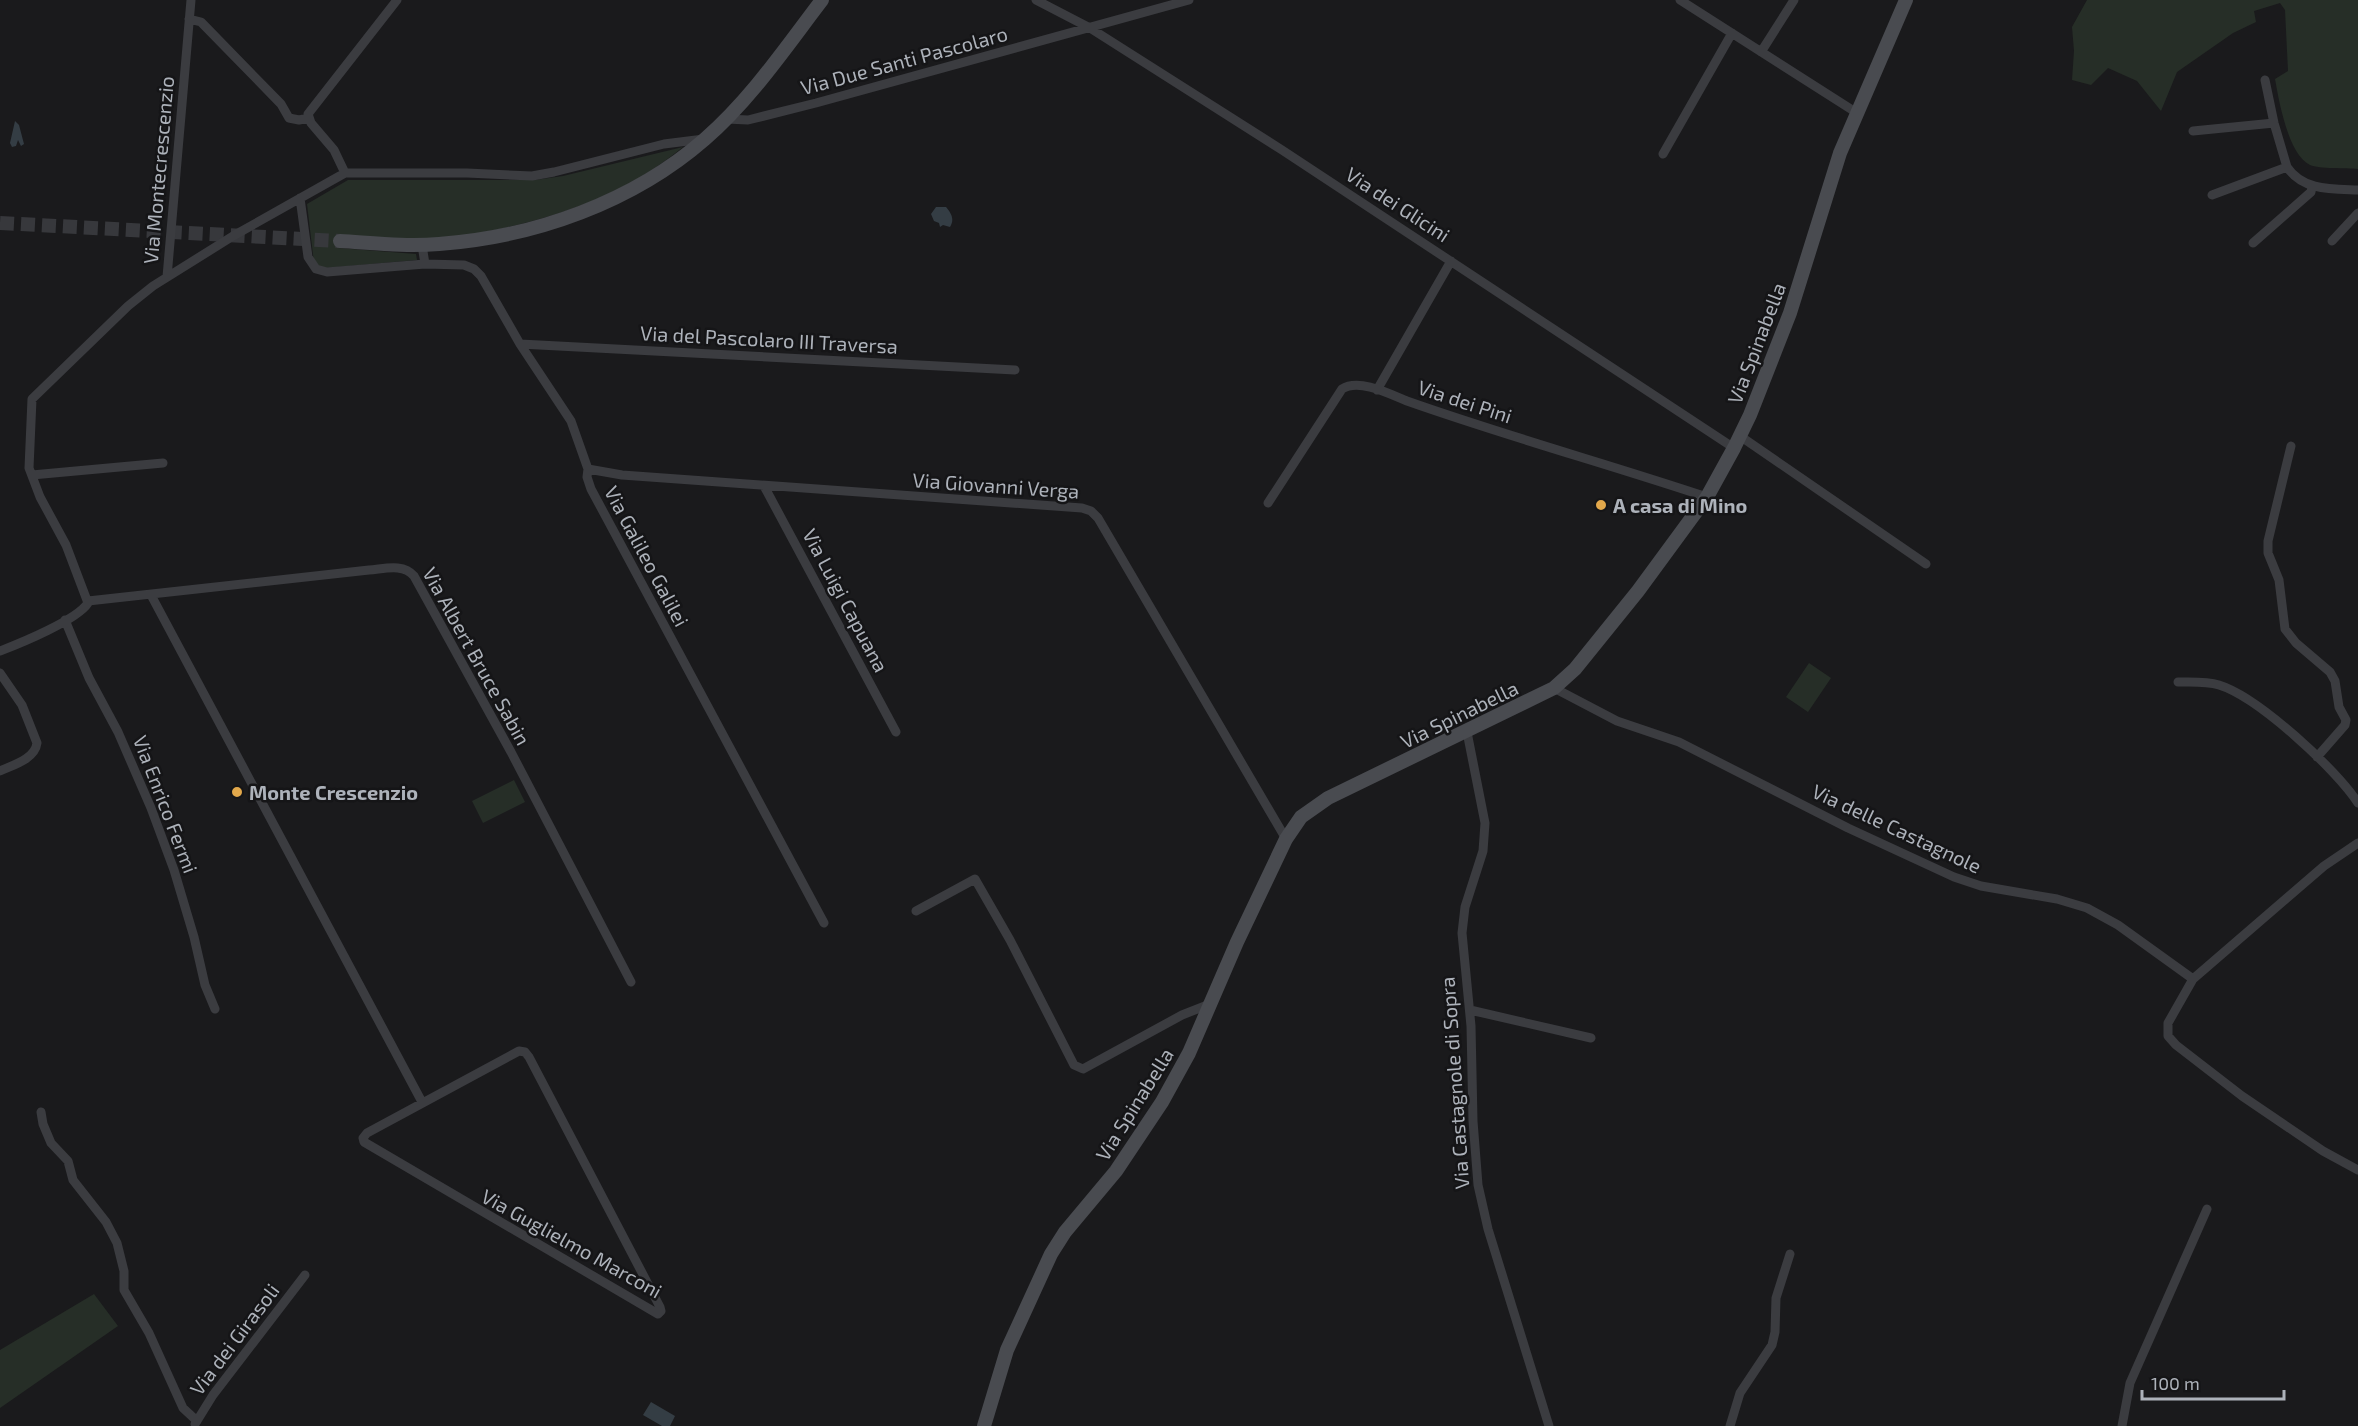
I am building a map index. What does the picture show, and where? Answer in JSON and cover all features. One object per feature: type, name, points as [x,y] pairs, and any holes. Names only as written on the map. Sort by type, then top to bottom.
[{"type":"street","name":"Via Montecrescenzio","points":[[88,601],[66,545],[40,497],[29,468],[33,399],[128,306],[166,276],[191,0]]},
{"type":"street","points":[[345,173],[334,150],[309,118],[309,112],[397,0]]},
{"type":"street","points":[[340,241],[422,245],[493,237],[566,217],[601,204],[653,177],[706,138],[755,86],[822,0]]},
{"type":"street","name":"Via dei Glicini","points":[[1036,0],[1090,28],[1926,564]]},
{"type":"street","name":"Via Due Santi Pascolaro","points":[[726,119],[742,121],[771,114],[1189,0]]},
{"type":"street","points":[[1680,0],[1857,113]]},
{"type":"street","points":[[1761,52],[1794,0]]},
{"type":"street","name":"Via Spinabella","points":[[984,1426],[1007,1350],[1051,1254],[1065,1232],[1116,1171],[1162,1102],[1189,1053],[1237,942],[1286,839],[1301,817],[1321,802],[1554,688],[1575,669],[1638,591],[1707,497],[1737,442],[1792,306],[1837,160],[1906,0]]},
{"type":"street","points":[[189,19],[201,22],[281,104],[289,118],[299,120],[309,118]]},
{"type":"street","points":[[1663,154],[1732,33]]},
{"type":"street","points":[[2265,80],[2274,123],[2287,167],[2301,181],[2313,186],[2358,190]]},
{"type":"street","points":[[2193,131],[2274,123]]},
{"type":"street","points":[[166,276],[345,173],[467,173],[513,177],[542,175],[632,151],[706,138]]},
{"type":"street","points":[[2212,195],[2287,167]]},
{"type":"street","points":[[2253,243],[2311,192],[2313,186]]},
{"type":"street","points":[[300,198],[306,250],[310,263],[316,269],[327,272],[425,264],[422,245]]},
{"type":"street","points":[[2332,241],[2358,213]]},
{"type":"street","points":[[1377,390],[1451,261]]},
{"type":"street","name":"Via Galileo Galilei","points":[[425,264],[460,264],[474,269],[483,279],[520,344],[566,410],[588,469],[587,477],[591,489],[824,923]]},
{"type":"street","name":"Via del Pascolaro III Traversa","points":[[520,344],[1016,370]]},
{"type":"street","name":"Via dei Pini","points":[[1268,504],[1342,389],[1353,385],[1377,390],[1467,422],[1707,497]]},
{"type":"street","points":[[2291,446],[2267,549],[2278,576],[2285,629],[2296,643],[2330,672],[2335,683],[2338,704],[2346,720],[2345,725],[2317,757]]},
{"type":"street","points":[[32,475],[163,463]]},
{"type":"street","name":"Via Giovanni Verga","points":[[588,469],[622,475],[1082,508],[1091,511],[1098,518],[1286,839]]},
{"type":"street","name":"Via Luigi Capuana","points":[[764,486],[896,732]]},
{"type":"street","name":"Via Albert Bruce Sabin","points":[[88,601],[388,568],[404,568],[410,571],[511,752],[631,982]]},
{"type":"street","points":[[151,595],[422,1102]]},
{"type":"street","points":[[0,651],[65,620],[86,606],[88,601]]},
{"type":"street","name":"Via Enrico Fermi","points":[[65,620],[89,678],[127,750],[151,808],[174,870],[206,985],[215,1009]]},
{"type":"street","points":[[0,673],[22,705],[37,743],[37,748],[32,754],[0,771]]},
{"type":"street","points":[[2178,682],[2206,682],[2226,688],[2276,720],[2346,786],[2358,803]]},
{"type":"street","name":"Via delle Castagnole","points":[[1554,688],[1617,721],[1679,742],[1848,828],[1954,877],[1981,886],[2057,899],[2087,908],[2118,925],[2193,979]]},
{"type":"street","name":"Via Castagnole di Sopra","points":[[1467,732],[1485,823],[1481,857],[1462,920],[1463,961],[1470,1010],[1473,1121],[1480,1195],[1488,1229],[1549,1426]]},
{"type":"street","points":[[2358,843],[2324,866],[2193,979],[2168,1023],[2167,1033],[2171,1041],[2242,1096],[2316,1146],[2358,1170]]},
{"type":"street","points":[[916,911],[975,879],[1010,940],[1074,1065],[1079,1069],[1210,1004]]},
{"type":"street","points":[[1470,1010],[1591,1038]]},
{"type":"street","name":"Via Guglielmo Marconi","points":[[515,1053],[526,1053],[660,1307],[660,1313],[652,1312],[364,1142],[363,1138],[367,1133],[422,1102],[515,1053]]},
{"type":"street","points":[[41,1112],[51,1143],[68,1161],[73,1180],[106,1222],[117,1242],[124,1271],[124,1290],[149,1333],[183,1408],[195,1424]]},
{"type":"street","points":[[2122,1426],[2130,1383],[2207,1209]]},
{"type":"street","points":[[1730,1426],[1740,1393],[1772,1345],[1775,1332],[1776,1298],[1790,1254]]},
{"type":"street","name":"Via dei Girasoli","points":[[195,1424],[213,1395],[305,1275]]},
{"type":"shaded area","points":[[2087,0],[2358,0],[2358,169],[2310,165],[2302,159],[2290,139],[2275,79],[2288,71],[2285,10],[2280,3],[2254,11],[2256,22],[2233,33],[2177,72],[2161,111],[2137,81],[2108,68],[2091,85],[2072,80],[2074,51],[2072,27]]},
{"type":"shaded area","points":[[15,121],[19,125],[24,144],[21,146],[18,140],[16,146],[12,147],[10,143]]},
{"type":"shaded area","points":[[683,147],[634,181],[608,194],[580,206],[524,223],[425,241],[338,237],[338,248],[416,254],[417,260],[326,268],[321,268],[314,263],[307,204],[348,180],[535,180],[563,176]]},
{"type":"shaded area","points":[[936,207],[946,207],[952,219],[950,227],[943,225],[940,227],[939,223],[934,221],[931,214]]},
{"type":"shaded area","points":[[1809,663],[1831,678],[1808,712],[1786,697]]},
{"type":"shaded area","points":[[514,780],[525,802],[483,823],[472,801]]},
{"type":"shaded area","points":[[94,1294],[118,1326],[0,1408],[0,1350]]},
{"type":"shaded area","points":[[651,1402],[675,1416],[670,1426],[662,1426],[643,1415]]},
{"type":"tunnel","points":[[0,223],[340,241]]},
{"type":"place","name":"A casa di Mino","points":[[1601,505]]},
{"type":"place","name":"Monte Crescenzio","points":[[237,792]]}]
